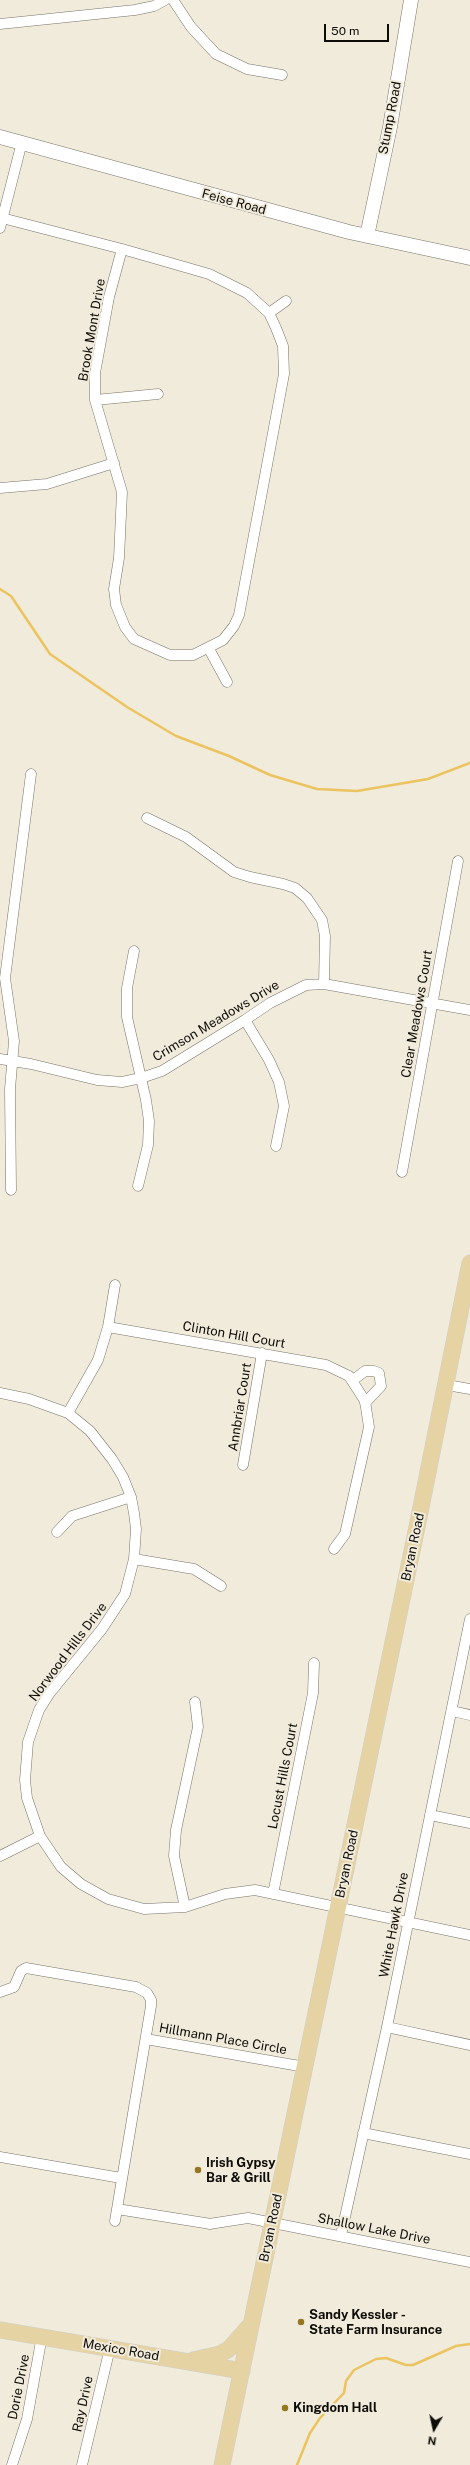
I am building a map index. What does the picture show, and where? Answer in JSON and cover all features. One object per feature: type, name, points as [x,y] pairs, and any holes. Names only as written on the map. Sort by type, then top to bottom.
[{"type":"main road","name":"Stump Road","points":[[367,236],[390,127],[411,0]]},
{"type":"main road","name":"Feise Road","points":[[0,137],[252,207],[367,236],[470,258]]},
{"type":"main road","name":"Bryan Road","points":[[222,2465],[470,1264]]},
{"type":"main road","points":[[188,2361],[220,2354],[229,2349],[252,2323]]},
{"type":"main road","name":"Mexico Road","points":[[0,2330],[242,2371]]},
{"type":"street","points":[[0,24],[136,10],[154,6],[165,0]]},
{"type":"street","points":[[174,0],[191,27],[216,54],[247,69],[282,75]]},
{"type":"street","points":[[1,223],[22,142]]},
{"type":"street","name":"Brook Mont Drive","points":[[1,223],[122,249],[209,274],[247,294],[269,313],[282,346],[284,374],[239,615],[223,640],[209,649],[193,655],[170,655],[134,639],[125,627],[116,605],[114,589],[119,558],[122,492],[114,463],[102,432],[94,400],[98,358],[109,297],[122,249]]},
{"type":"street","points":[[269,313],[286,301]]},
{"type":"street","points":[[94,400],[158,394]]},
{"type":"street","points":[[0,488],[47,484],[114,463]]},
{"type":"street","points":[[209,649],[227,682]]},
{"type":"street","points":[[11,1190],[10,1123],[14,1041],[4,978],[31,774]]},
{"type":"street","points":[[147,818],[186,837],[234,872],[295,888],[307,898],[322,920],[325,936],[324,984]]},
{"type":"street","name":"Clear Meadows Court","points":[[402,1172],[458,861]]},
{"type":"street","points":[[134,951],[127,988],[127,1017],[149,1122],[148,1145],[138,1186]]},
{"type":"street","name":"Crimson Meadows Drive","points":[[0,1059],[13,1060],[97,1080],[122,1082],[141,1078],[162,1071],[270,1003],[292,990],[306,985],[324,984],[470,1010]]},
{"type":"street","points":[[245,1020],[269,1060],[280,1082],[284,1106],[276,1146]]},
{"type":"street","points":[[68,1413],[98,1360],[108,1327],[115,1285]]},
{"type":"street","name":"Clinton Hill Court","points":[[108,1327],[262,1353],[333,1367],[352,1381],[365,1403],[369,1427],[345,1534],[334,1549]]},
{"type":"street","name":"Annbriar Court","points":[[243,1465],[262,1353]]},
{"type":"street","points":[[352,1381],[365,1371],[374,1371],[379,1374],[381,1386],[365,1403]]},
{"type":"street","points":[[446,1385],[470,1389]]},
{"type":"street","name":"Norwood Hills Drive","points":[[0,1393],[29,1400],[68,1413],[90,1431],[106,1450],[122,1477],[131,1497],[136,1529],[134,1559],[125,1594],[119,1605],[49,1694],[30,1733],[26,1752],[25,1791],[40,1836],[61,1867],[81,1884],[108,1899],[144,1909],[185,1907],[237,1892],[255,1890],[470,1935]]},
{"type":"street","points":[[57,1532],[72,1516],[131,1497]]},
{"type":"street","points":[[134,1559],[194,1569],[221,1586]]},
{"type":"street","name":"White Hawk Drive","points":[[341,2235],[387,2027],[470,1619]]},
{"type":"street","name":"Locust Hills Court","points":[[273,1894],[313,1693],[314,1663]]},
{"type":"street","points":[[185,1907],[174,1856],[176,1830],[198,1727],[195,1702]]},
{"type":"street","points":[[452,1711],[470,1715]]},
{"type":"street","points":[[430,1814],[470,1823]]},
{"type":"street","points":[[0,1856],[40,1836]]},
{"type":"street","name":"Hillmann Place Circle","points":[[0,1992],[14,1987],[21,1970],[26,1968],[140,1988],[147,1993],[151,2000],[146,2039],[305,2067]]},
{"type":"street","points":[[387,2027],[470,2045]]},
{"type":"street","points":[[115,2221],[121,2178],[146,2039]]},
{"type":"street","points":[[363,2133],[470,2154]]},
{"type":"street","points":[[0,2157],[121,2178]]},
{"type":"street","name":"Shallow Lake Drive","points":[[117,2209],[210,2224],[234,2218],[248,2218],[341,2235],[470,2262]]},
{"type":"street","name":"Dorie Drive","points":[[12,2465],[27,2419],[42,2336]]},
{"type":"street","name":"Ray Drive","points":[[82,2465],[110,2348]]},
{"type":"waterway","points":[[0,589],[11,596],[50,654],[127,707],[176,736],[229,756],[270,775],[317,789],[357,791],[428,779],[470,763]]},
{"type":"waterway","points":[[297,2465],[310,2433],[320,2418],[344,2393],[346,2381],[354,2370],[376,2359],[386,2358],[406,2365],[413,2365],[456,2346],[470,2344]]},
{"type":"place","name":"Irish Gypsy Bar & Grill","points":[[198,2170]]},
{"type":"place","name":"Sandy Kessler - State Farm Insurance","points":[[301,2322]]},
{"type":"place","name":"Kingdom Hall","points":[[285,2408]]}]
